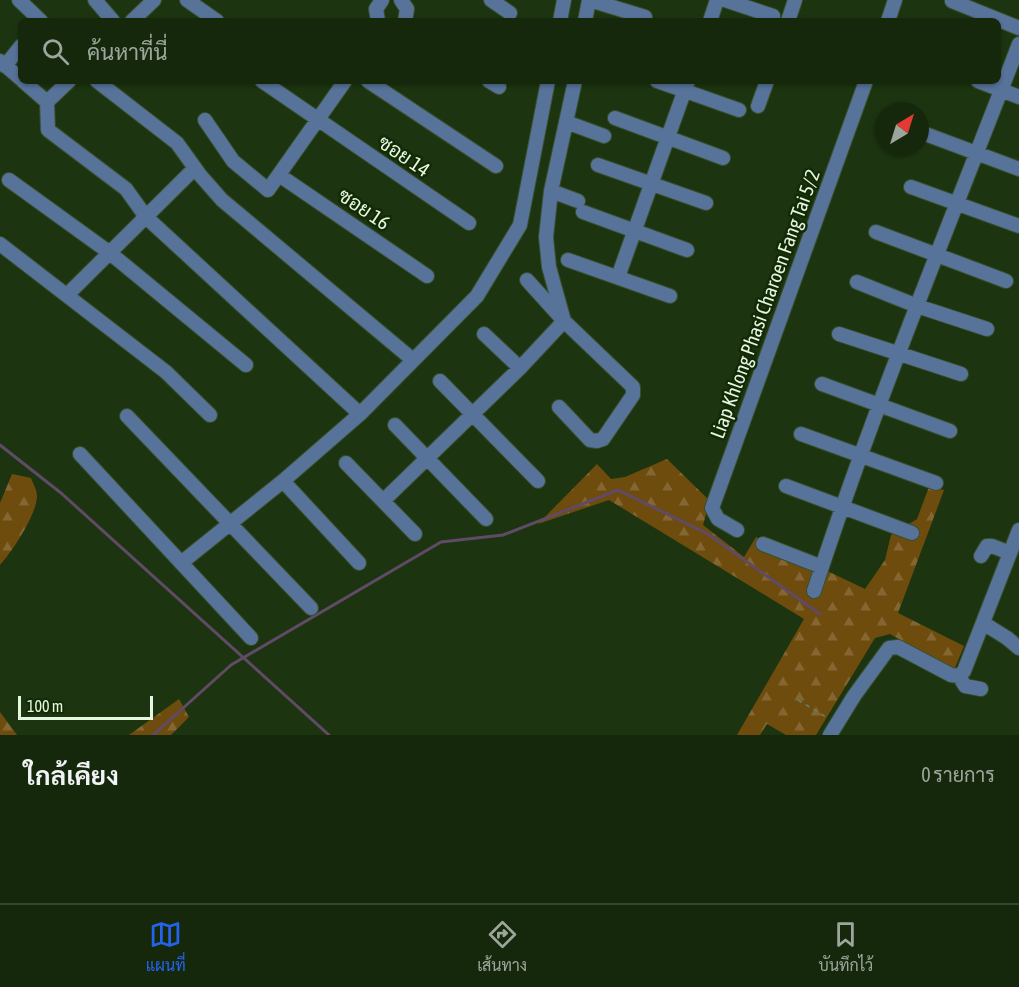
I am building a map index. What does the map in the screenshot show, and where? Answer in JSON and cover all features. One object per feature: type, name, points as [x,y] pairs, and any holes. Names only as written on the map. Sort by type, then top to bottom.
[{"type":"street","points":[[19,0],[38,18]]},
{"type":"street","points":[[95,0],[110,18]]},
{"type":"street","points":[[135,18],[154,0]]},
{"type":"street","points":[[187,0],[212,18]]},
{"type":"street","points":[[401,0],[407,9],[406,18]]},
{"type":"street","points":[[491,0],[510,13]]},
{"type":"street","points":[[561,18],[564,0]]},
{"type":"street","points":[[586,18],[590,0],[645,16]]},
{"type":"street","points":[[711,18],[717,0]]},
{"type":"street","points":[[725,0],[773,16]]},
{"type":"street","points":[[789,18],[795,0]]},
{"type":"street","points":[[889,18],[895,0]]},
{"type":"street","points":[[952,1],[994,18]]},
{"type":"street","points":[[1001,21],[1019,28]]},
{"type":"street","points":[[814,591],[842,505],[936,254],[1019,45]]},
{"type":"street","points":[[18,49],[2,63],[18,77]]},
{"type":"street","points":[[27,84],[47,102],[48,130],[126,189],[146,217],[360,414]]},
{"type":"street","points":[[47,102],[66,84]]},
{"type":"street","points":[[101,84],[177,143],[222,200],[413,360]]},
{"type":"street","name":"ซอย 14","points":[[266,84],[469,223]]},
{"type":"street","points":[[205,120],[233,161],[268,190],[343,84]]},
{"type":"street","points":[[373,84],[496,166]]},
{"type":"street","points":[[182,562],[283,481],[360,414],[477,296],[520,225],[547,84]]},
{"type":"street","points":[[564,321],[549,267],[546,237],[551,191],[573,84]]},
{"type":"street","points":[[758,106],[766,84]]},
{"type":"street","name":"Liap Khlong Phasi Charoen Fang Tai 5/2","points":[[737,530],[718,519],[713,514],[712,508],[865,84]]},
{"type":"street","points":[[986,84],[1019,97]]},
{"type":"street","points":[[618,277],[687,86],[739,110]]},
{"type":"street","points":[[615,118],[723,158]]},
{"type":"street","points":[[566,122],[604,135]]},
{"type":"street","points":[[929,135],[1019,169]]},
{"type":"street","points":[[598,165],[706,203]]},
{"type":"street","points":[[68,295],[195,168]]},
{"type":"street","name":"ซอย 16","points":[[279,175],[427,276]]},
{"type":"street","points":[[9,180],[110,253],[246,365]]},
{"type":"street","points":[[911,187],[1019,226]]},
{"type":"street","points":[[551,191],[635,230],[687,250]]},
{"type":"street","points":[[876,232],[1006,281]]},
{"type":"street","points":[[0,244],[166,372],[210,415]]},
{"type":"street","points":[[568,260],[670,296]]},
{"type":"street","points":[[527,280],[564,321],[633,387],[633,395],[603,439],[597,441],[590,440],[559,407]]},
{"type":"street","points":[[856,282],[917,306],[987,329]]},
{"type":"street","points":[[382,501],[520,368],[564,321]]},
{"type":"street","points":[[484,334],[520,368]]},
{"type":"street","points":[[839,334],[961,374]]},
{"type":"street","points":[[440,381],[538,481]]},
{"type":"street","points":[[822,384],[950,431]]},
{"type":"street","points":[[127,416],[311,608]]},
{"type":"street","points":[[395,425],[486,519]]},
{"type":"street","points":[[801,435],[936,483]]},
{"type":"street","points":[[80,454],[251,638]]},
{"type":"street","points":[[346,463],[415,534]]},
{"type":"street","points":[[283,481],[359,563]]},
{"type":"street","points":[[786,486],[912,532]]},
{"type":"street","points":[[959,676],[964,671],[1019,530]]},
{"type":"street","points":[[763,544],[822,567]]},
{"type":"street","points":[[981,556],[987,546],[1010,553]]},
{"type":"street","points":[[983,623],[1019,648]]},
{"type":"street","points":[[834,730],[854,696],[889,648],[898,647],[951,675],[959,676]]},
{"type":"street","points":[[959,676],[965,686],[981,689]]},
{"type":"path","points":[[798,700],[834,730]]},
{"type":"green space","points":[[667,459],[710,501],[703,525],[744,557],[756,537],[865,589],[885,560],[891,535],[917,519],[929,487],[944,490],[898,613],[964,646],[954,670],[890,634],[875,638],[816,735],[786,735],[767,724],[760,735],[737,735],[804,619],[609,500],[538,524],[597,464],[611,479],[625,477]]},
{"type":"green space","points":[[12,474],[31,478],[36,489],[36,504],[17,542],[0,565],[0,503]]},
{"type":"green space","points":[[179,699],[189,717],[171,735],[129,735]]},
{"type":"green space","points":[[0,712],[17,735],[0,735]]},
{"type":"waterway","points":[[0,445],[61,493],[329,735]]},
{"type":"waterway","points":[[153,735],[231,665],[441,542],[503,535],[618,490],[708,534],[820,614]]}]
